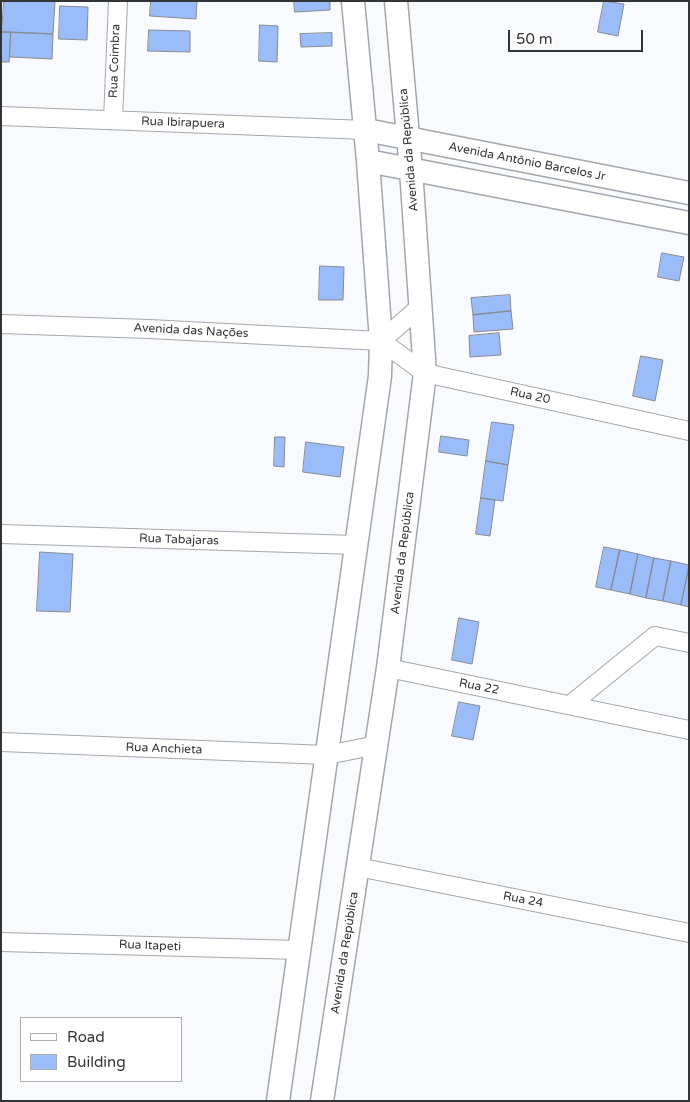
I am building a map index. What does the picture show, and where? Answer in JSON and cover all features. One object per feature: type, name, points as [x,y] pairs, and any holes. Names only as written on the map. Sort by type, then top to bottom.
[{"type":"street","name":"Rua Coimbra","points":[[113,120],[118,1]]},
{"type":"street","points":[[278,1101],[380,376],[381,341],[366,130],[353,1]]},
{"type":"street","name":"Avenida da República","points":[[322,1101],[388,668],[426,373],[396,1]]},
{"type":"street","name":"Rua Ibirapuera","points":[[1,116],[366,130]]},
{"type":"street","name":"Avenida Antônio Barcelos Jr","points":[[366,130],[689,194]]},
{"type":"street","points":[[368,161],[689,223]]},
{"type":"street","points":[[381,341],[421,306]]},
{"type":"street","name":"Avenida das Nações","points":[[1,324],[149,329],[381,341]]},
{"type":"street","name":"Rua 20","points":[[381,341],[426,373],[689,431]]},
{"type":"street","name":"Rua Tabajaras","points":[[1,534],[356,546]]},
{"type":"street","points":[[570,705],[655,636],[689,643]]},
{"type":"street","name":"Rua 22","points":[[388,668],[689,730]]},
{"type":"street","name":"Rua Anchieta","points":[[1,742],[327,755],[376,745]]},
{"type":"street","name":"Rua 24","points":[[358,867],[689,933]]},
{"type":"street","name":"Rua Itapeti","points":[[1,942],[300,950]]},
{"type":"building","points":[[4,1],[55,1],[53,34],[2,32]]},
{"type":"building","points":[[151,1],[197,1],[196,19],[150,16]]},
{"type":"building","points":[[294,1],[330,1],[330,10],[295,12]]},
{"type":"building","points":[[604,1],[624,4],[618,36],[598,32]]},
{"type":"building","points":[[60,6],[88,7],[87,40],[59,39]]},
{"type":"building","points":[[260,25],[278,26],[277,62],[259,61]]},
{"type":"building","points":[[149,30],[190,31],[190,52],[148,51]]},
{"type":"building","points":[[1,32],[11,32],[9,62],[1,62]]},
{"type":"building","points":[[11,32],[53,34],[52,59],[10,57]]},
{"type":"building","points":[[332,33],[332,46],[301,47],[300,34]]},
{"type":"building","points":[[662,253],[684,257],[679,281],[658,277]]},
{"type":"building","points":[[320,266],[344,267],[343,300],[319,300]]},
{"type":"building","points":[[510,295],[511,311],[473,315],[471,298]]},
{"type":"building","points":[[511,311],[513,329],[474,332],[473,315]]},
{"type":"building","points":[[499,333],[501,355],[470,357],[469,336]]},
{"type":"building","points":[[641,356],[663,360],[655,401],[633,396]]},
{"type":"building","points":[[492,422],[514,425],[508,465],[486,461]]},
{"type":"building","points":[[441,436],[469,440],[467,456],[439,452]]},
{"type":"building","points":[[275,437],[285,437],[284,467],[274,466]]},
{"type":"building","points":[[306,442],[344,447],[340,477],[303,472]]},
{"type":"building","points":[[486,461],[508,465],[503,501],[481,498]]},
{"type":"building","points":[[481,498],[495,500],[490,536],[476,534]]},
{"type":"building","points":[[604,547],[620,550],[611,590],[596,587]]},
{"type":"building","points":[[620,550],[638,554],[630,594],[611,590]]},
{"type":"building","points":[[40,552],[73,554],[70,612],[37,611]]},
{"type":"building","points":[[638,554],[654,558],[646,598],[630,594]]},
{"type":"building","points":[[654,558],[671,561],[663,601],[646,598]]},
{"type":"building","points":[[671,561],[689,565],[681,605],[663,601]]},
{"type":"building","points":[[689,568],[689,607],[681,605]]},
{"type":"building","points":[[459,618],[479,622],[472,664],[452,660]]},
{"type":"building","points":[[459,702],[480,706],[473,740],[452,736]]}]
